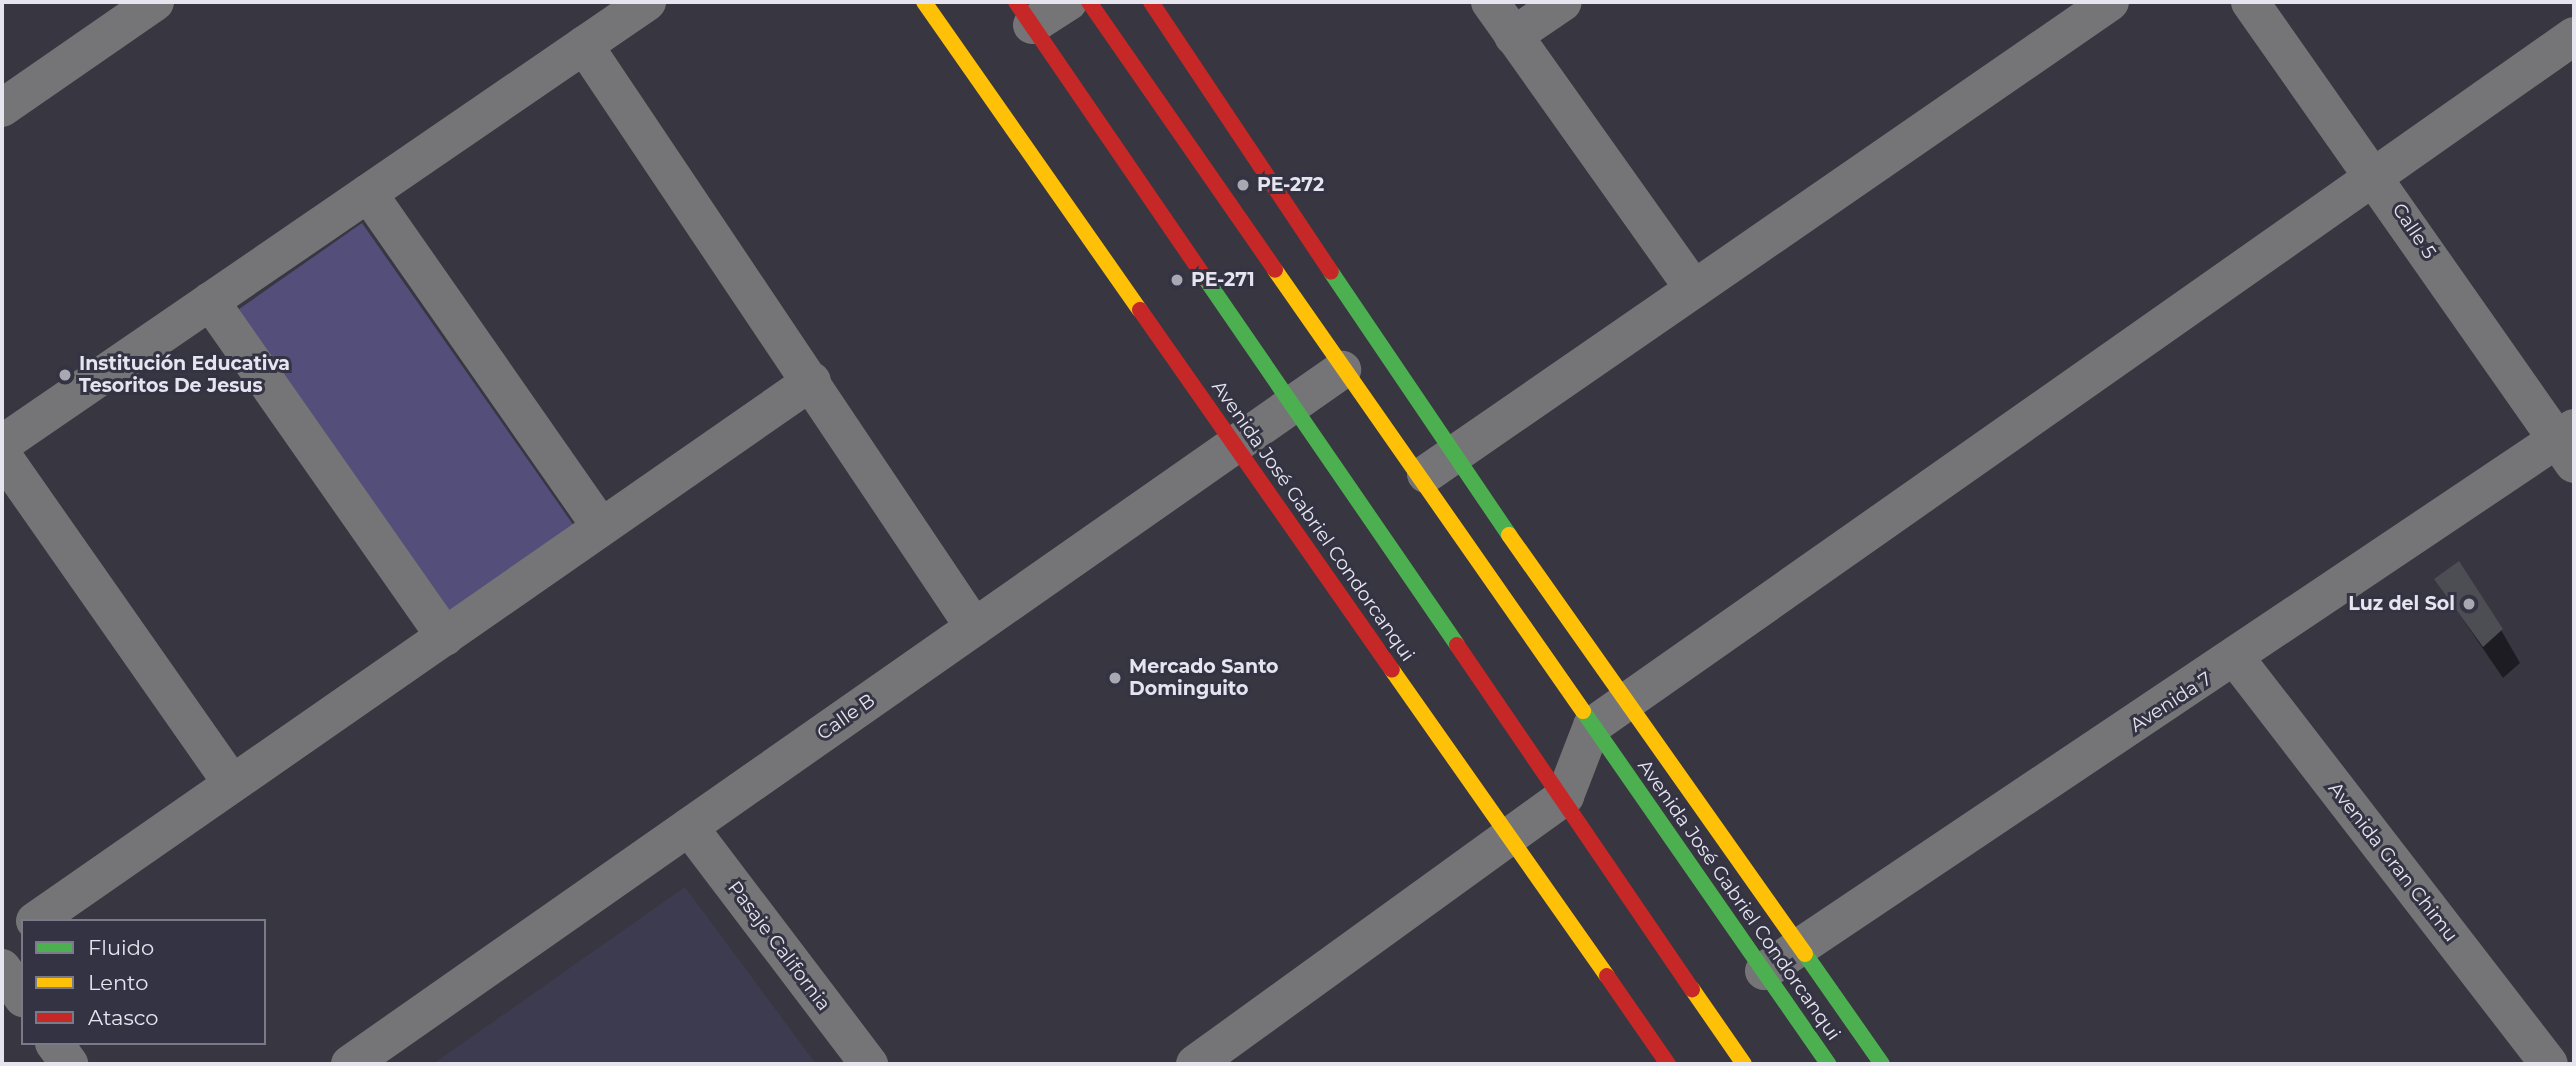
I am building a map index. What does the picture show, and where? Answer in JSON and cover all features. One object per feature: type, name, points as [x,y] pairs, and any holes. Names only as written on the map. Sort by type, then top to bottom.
[{"type":"main road","name":"Avenida José Gabriel Condorcanqui","points":[[924,2],[1668,1064]]},
{"type":"main road","name":"Avenida José Gabriel Condorcanqui","points":[[1089,2],[1342,370],[1828,1064]]},
{"type":"main road","name":"Avenida José Gabriel Condorcanqui","points":[[1150,2],[1453,455],[1800,943],[1882,1064]]},
{"type":"main road","points":[[1024,13],[1565,796],[1744,1064]]},
{"type":"street","points":[[2,108],[155,2]]},
{"type":"street","points":[[2,444],[647,2]]},
{"type":"street","points":[[1024,13],[1068,2]]},
{"type":"street","points":[[1490,2],[1694,289]]},
{"type":"street","points":[[1513,36],[1563,2]]},
{"type":"street","points":[[1419,479],[2110,2]]},
{"type":"street","name":"Calle 5","points":[[2250,2],[2569,444]]},
{"type":"street","points":[[1195,1064],[1565,796],[1592,726],[2574,36]]},
{"type":"street","points":[[584,45],[975,627]]},
{"type":"street","points":[[368,193],[601,527]]},
{"type":"street","points":[[210,301],[445,636]]},
{"type":"street","name":"Calle B","points":[[350,1064],[1342,370]]},
{"type":"street","points":[[38,919],[812,381]]},
{"type":"street","name":"Avenida 7","points":[[1764,971],[1800,943],[2569,444]]},
{"type":"street","points":[[2,455],[232,784]]},
{"type":"street","name":"Avenida Gran Chimu","points":[[2237,660],[2549,1064]]},
{"type":"street","name":"Pasaje California","points":[[689,827],[869,1064]]},
{"type":"street","points":[[2,944],[21,930]]},
{"type":"street","points":[[2,968],[21,995]]},
{"type":"street","points":[[55,1045],[69,1064]]},
{"type":"shaded area","points":[[362,223],[575,528],[449,616],[236,311]]},
{"type":"shaded area","points":[[685,887],[816,1064],[433,1064]]},
{"type":"building","name":"Luz del Sol","points":[[2459,561],[2503,629],[2483,647],[2434,579]]},
{"type":"traffic: fast","points":[[1331,272],[1509,535]]},
{"type":"traffic: fast","points":[[1205,278],[1457,645]]},
{"type":"traffic: fast","points":[[1583,711],[1828,1064]]},
{"type":"traffic: fast","points":[[1805,954],[1882,1064]]},
{"type":"traffic: slow","points":[[924,2],[1140,310]]},
{"type":"traffic: slow","points":[[1275,270],[1583,711]]},
{"type":"traffic: slow","points":[[1509,535],[1805,954]]},
{"type":"traffic: slow","points":[[1392,670],[1607,976]]},
{"type":"traffic: slow","points":[[1692,989],[1744,1064]]},
{"type":"traffic: jam","points":[[1016,2],[1205,278]]},
{"type":"traffic: jam","points":[[1089,2],[1275,270]]},
{"type":"traffic: jam","points":[[1151,2],[1331,272]]},
{"type":"traffic: jam","points":[[1140,310],[1392,670]]},
{"type":"traffic: jam","points":[[1457,645],[1692,989]]},
{"type":"traffic: jam","points":[[1607,976],[1668,1064]]},
{"type":"place","name":"PE-272","points":[[1243,185]]},
{"type":"place","name":"PE-271","points":[[1177,280]]},
{"type":"place","name":"Institución Educativa Tesoritos De Jesus","points":[[65,375]]},
{"type":"place","name":"Luz del Sol","points":[[2469,604]]},
{"type":"place","name":"Mercado Santo Dominguito","points":[[1115,678]]}]
